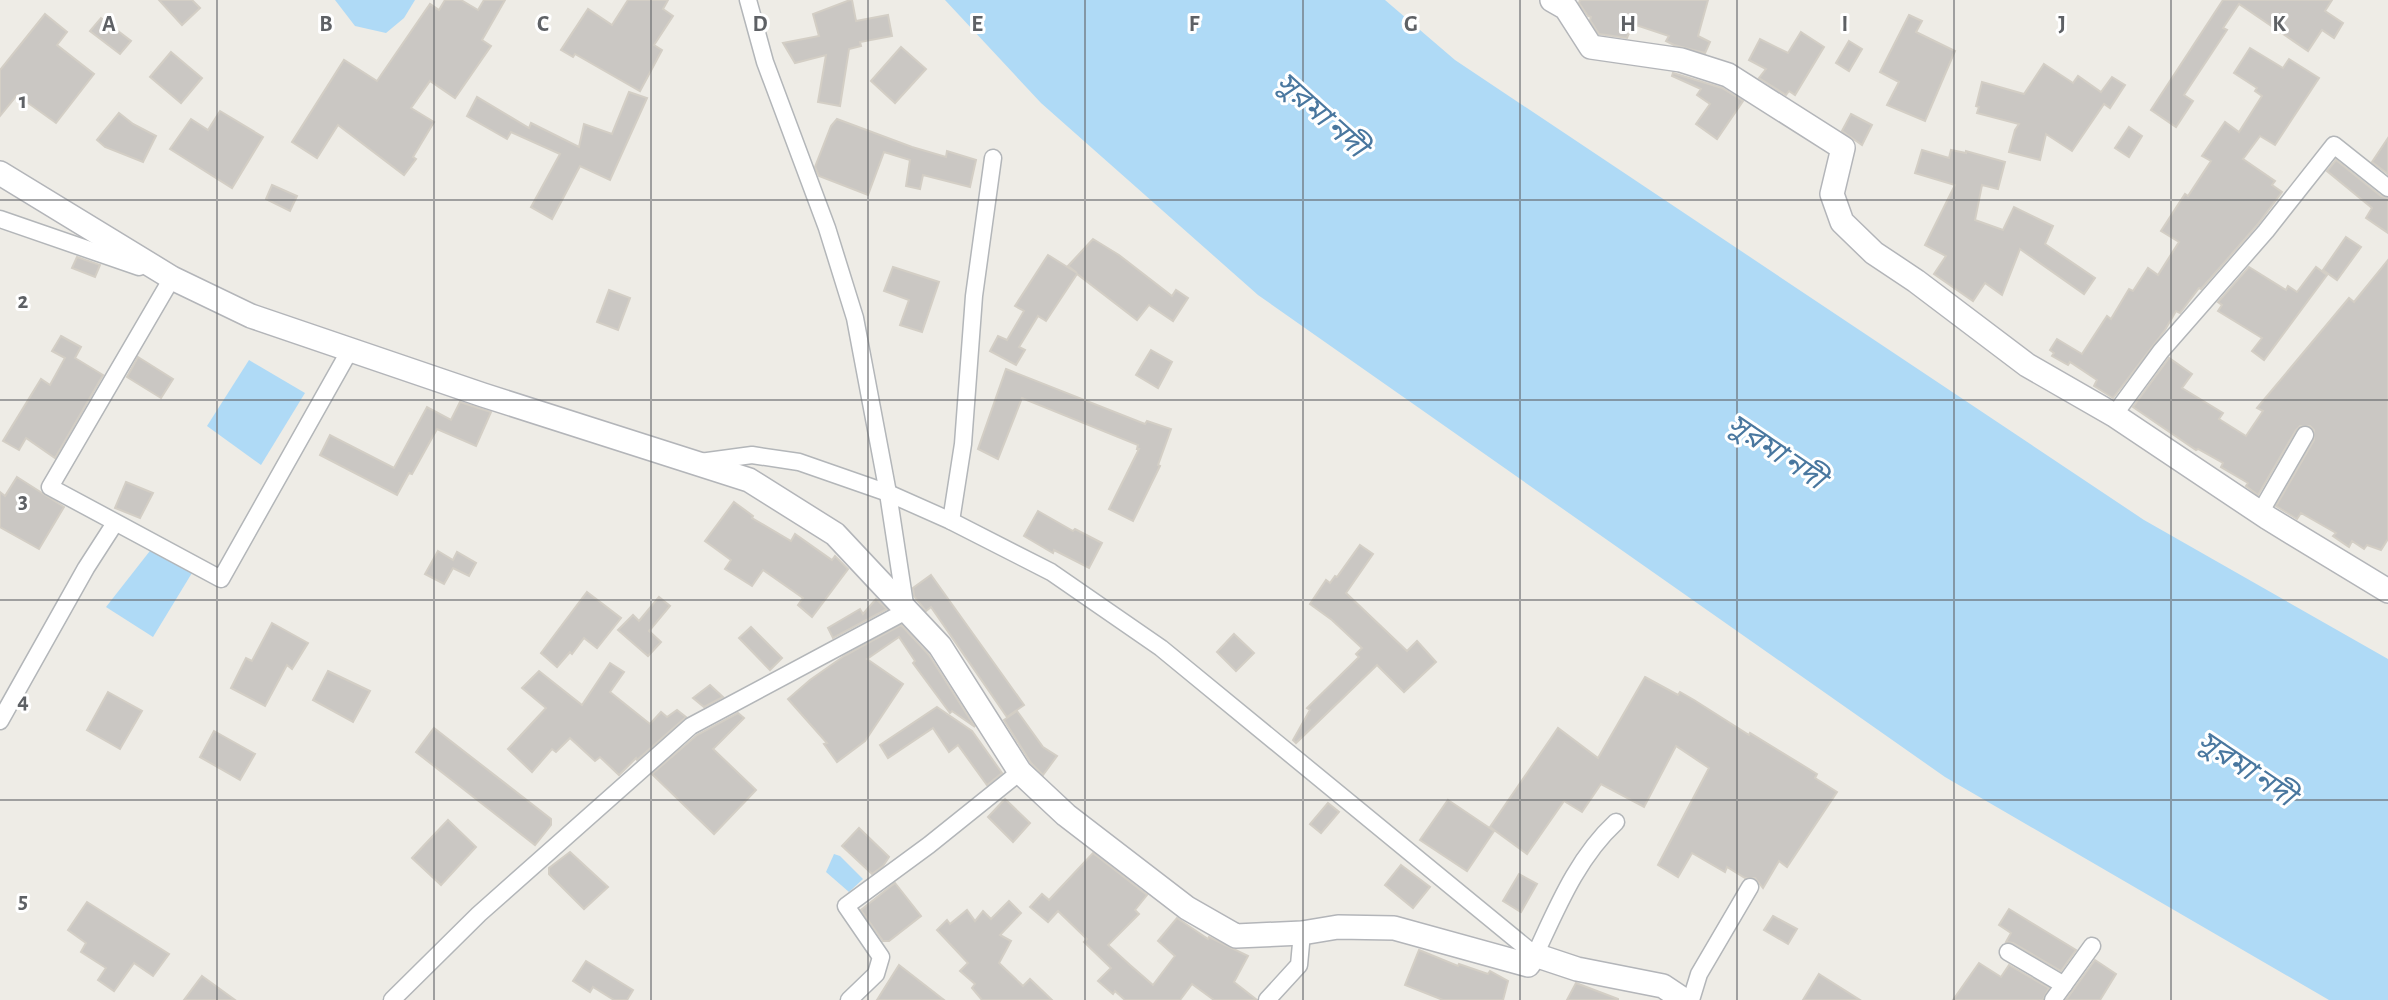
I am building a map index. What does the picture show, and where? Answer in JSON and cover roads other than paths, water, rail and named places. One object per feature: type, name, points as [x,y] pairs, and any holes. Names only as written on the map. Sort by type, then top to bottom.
[{"type":"street","points":[[748,0],[765,62],[827,228],[855,318],[888,493],[906,611]]},
{"type":"street","points":[[1552,0],[1566,8],[1591,47],[1681,60],[1728,75],[1843,148],[1832,194],[1842,222],[1874,253],[1916,281],[2027,365],[2115,415],[2260,513],[2388,591]]},
{"type":"street","points":[[2115,415],[2161,351],[2266,231],[2334,145],[2388,188]]},
{"type":"street","points":[[951,521],[963,444],[974,296],[993,158]]},
{"type":"street","points":[[0,173],[172,278],[251,316],[483,395],[749,480],[835,534],[940,646],[1020,772],[1066,816],[1188,908],[1236,936],[1302,933],[1338,927],[1394,928],[1528,965],[1571,880],[1603,834],[1616,822]]},
{"type":"street","points":[[0,219],[172,278]]},
{"type":"street","points":[[172,278],[50,487],[221,579],[350,350]]},
{"type":"street","points":[[2260,513],[2305,435]]},
{"type":"street","points":[[699,462],[752,455],[799,462],[888,493],[951,521],[1051,572],[1161,648],[1535,955],[1577,969],[1663,986],[1684,1000]]},
{"type":"street","points":[[0,721],[86,568],[115,523]]},
{"type":"street","points":[[392,1000],[479,914],[691,726],[906,611]]},
{"type":"street","points":[[849,1000],[876,974],[881,957],[846,906],[929,845],[1020,772]]},
{"type":"street","points":[[1690,1000],[1699,974],[1750,887]]},
{"type":"street","points":[[1267,1000],[1299,965],[1302,933]]},
{"type":"street","points":[[2053,1000],[2092,946]]},
{"type":"street","points":[[2008,952],[2064,985]]},
{"type":"water","points":[[335,0],[415,0],[404,18],[386,33],[355,26]]},
{"type":"water","name":"সুরমা নদী","points":[[945,0],[1385,0],[1455,60],[2144,520],[2388,659],[2388,1000],[2329,1000],[1945,777],[1258,295],[1041,103]]},
{"type":"water","points":[[249,360],[305,393],[261,465],[207,426]]},
{"type":"water","points":[[153,547],[195,568],[153,637],[106,607]]},
{"type":"water","points":[[834,854],[840,856],[863,879],[849,892],[826,872]]}]
